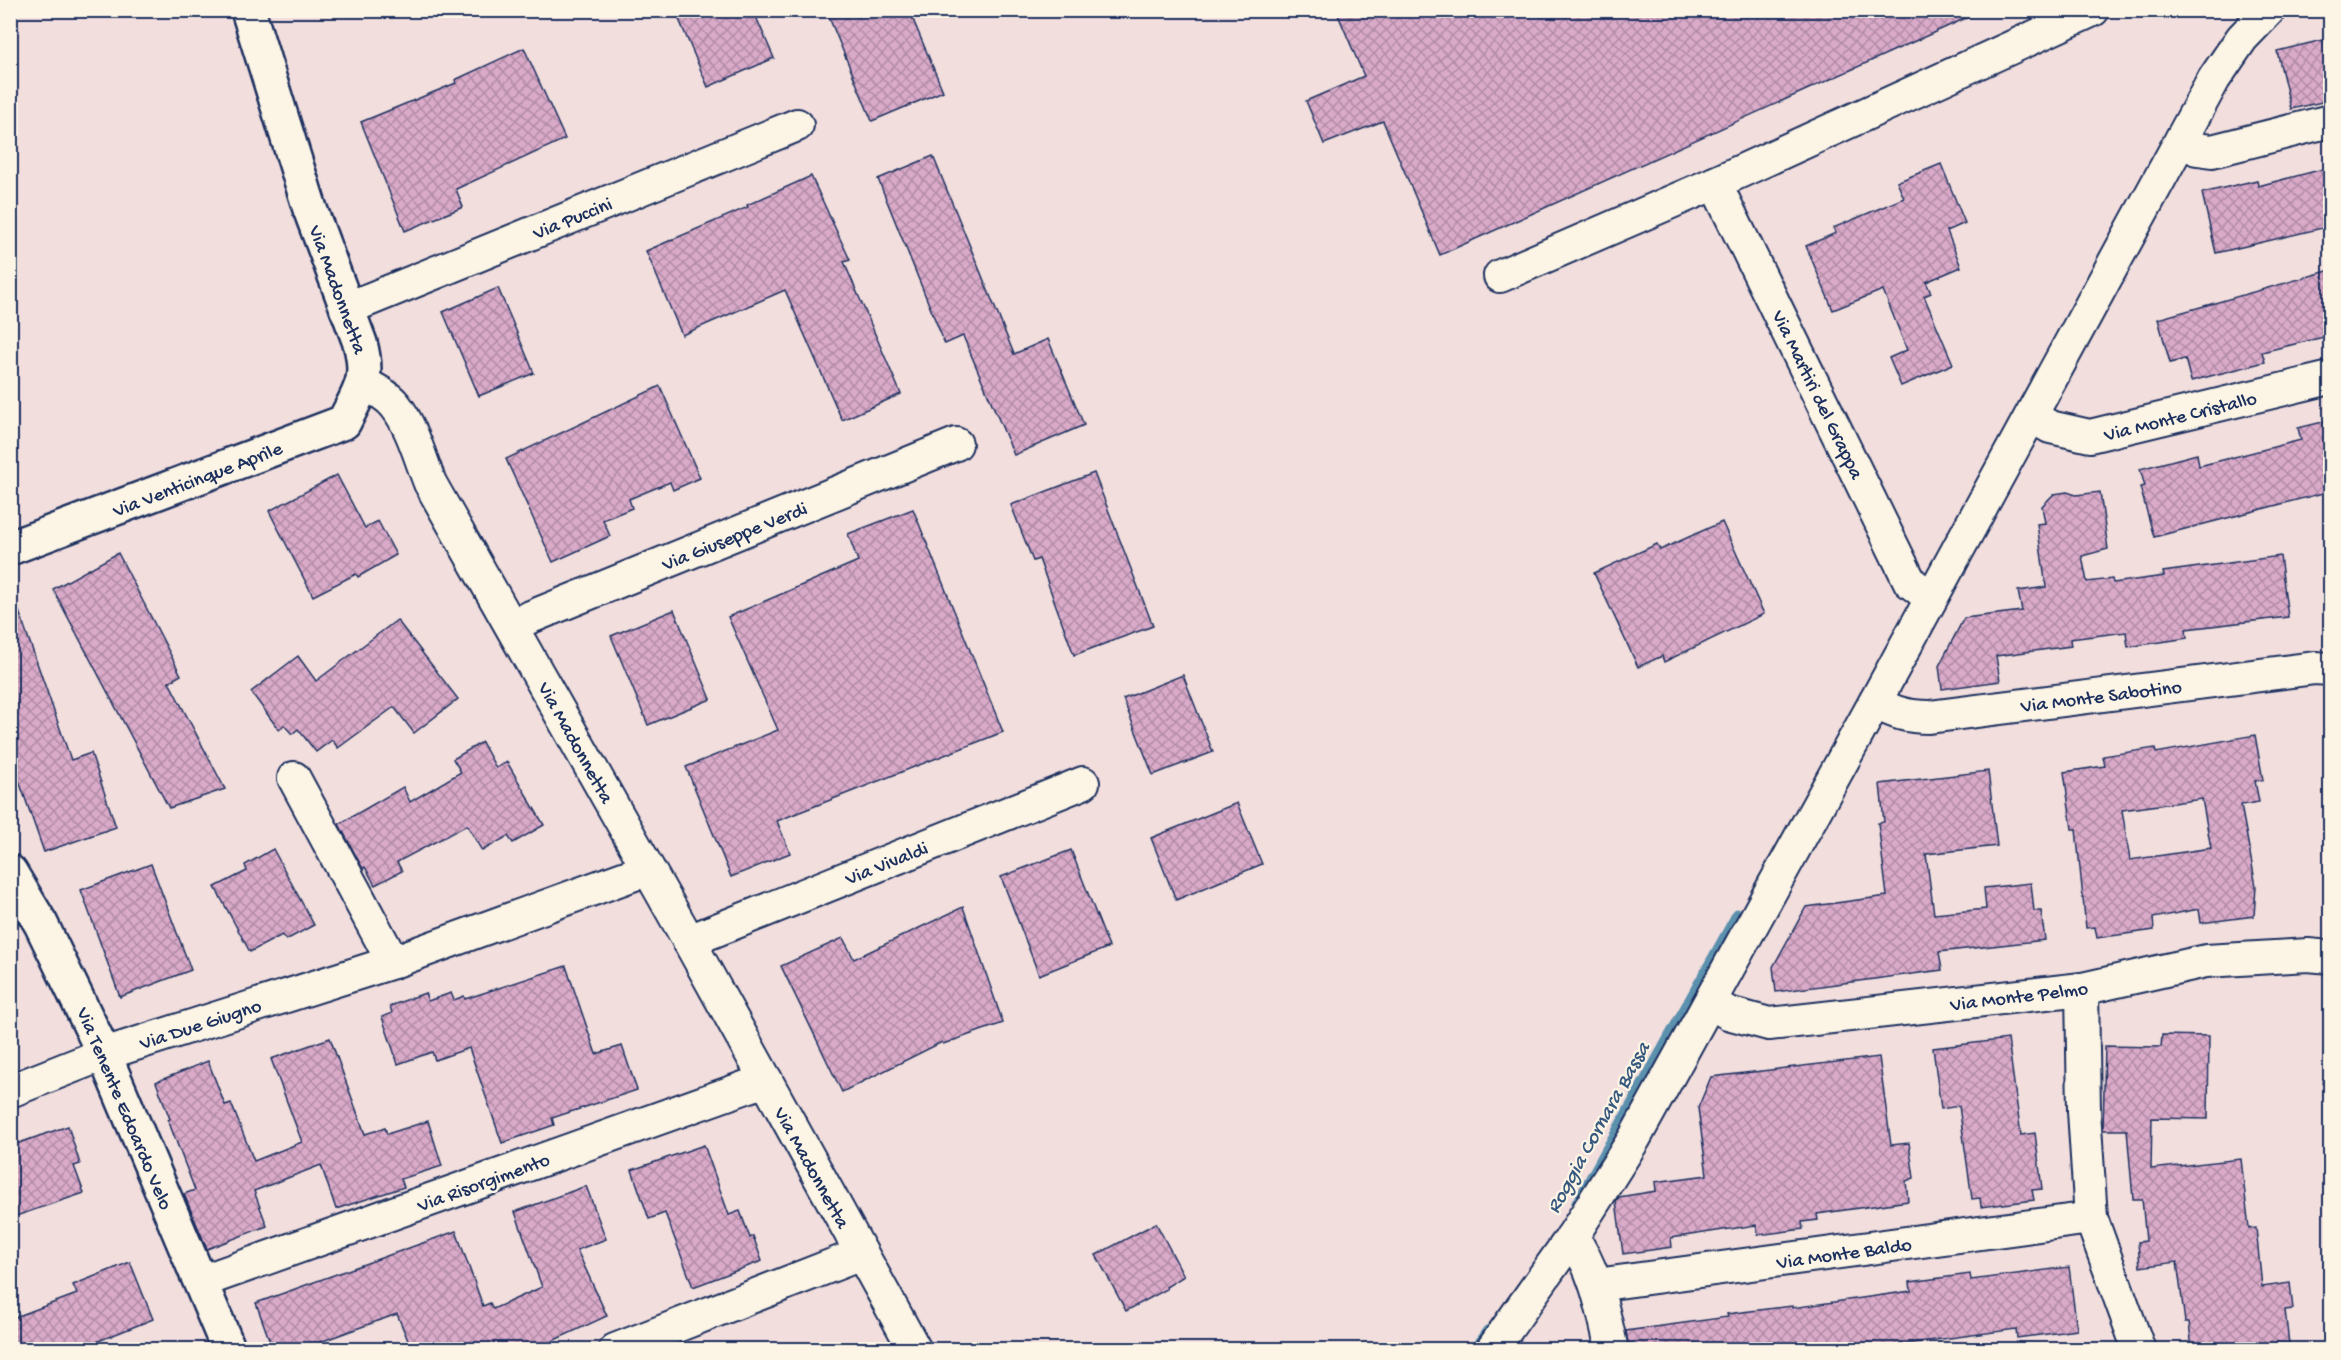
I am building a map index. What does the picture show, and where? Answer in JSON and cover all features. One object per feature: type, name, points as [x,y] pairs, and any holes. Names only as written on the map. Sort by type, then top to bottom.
[{"type":"street","name":"Via Madonnetta","points":[[248,10],[310,209],[365,361],[364,384],[383,393],[403,417],[430,483],[689,941],[915,1350]]},
{"type":"street","points":[[1500,276],[1715,183],[2093,10]]},
{"type":"street","points":[[1492,1350],[1572,1237],[1634,1139],[2182,138],[2228,58],[2256,22],[2269,10]]},
{"type":"street","points":[[2182,138],[2197,149],[2212,151],[2331,121]]},
{"type":"street","name":"Via Puccini","points":[[346,309],[797,125]]},
{"type":"street","name":"Via Martiri del Grappa","points":[[1715,183],[1910,582],[1931,598]]},
{"type":"street","name":"Via Monte Cristallo","points":[[2031,416],[2050,427],[2090,436],[2331,378]]},
{"type":"street","name":"Via Venticinque Aprile","points":[[10,549],[344,422],[364,384]]},
{"type":"street","name":"Via Giuseppe Verdi","points":[[512,625],[956,444]]},
{"type":"street","name":"Via Monte Sabotino","points":[[1875,702],[1907,717],[1929,717],[2315,668],[2331,669]]},
{"type":"street","points":[[294,778],[393,962]]},
{"type":"street","name":"Via Vivaldi","points":[[689,941],[1083,783]]},
{"type":"street","name":"Via Due Giugno","points":[[10,1091],[104,1054],[393,962],[648,869]]},
{"type":"street","name":"Via Tenente Edoardo Velo","points":[[10,872],[41,924],[104,1054],[229,1350]]},
{"type":"street","name":"Via Monte Pelmo","points":[[1710,1002],[1743,1019],[1769,1024],[2082,989],[2206,961],[2331,957]]},
{"type":"street","points":[[2082,989],[2084,1111],[2091,1218],[2139,1350]]},
{"type":"street","name":"Via Risorgimento","points":[[200,1282],[766,1080]]},
{"type":"street","name":"Via Monte Baldo","points":[[1596,1285],[2091,1218]]},
{"type":"street","points":[[1572,1237],[1586,1258],[1596,1285],[1612,1350]]},
{"type":"street","points":[[615,1350],[861,1254]]},
{"type":"building","points":[[675,10],[753,10],[774,58],[708,87]]},
{"type":"building","points":[[826,10],[909,10],[943,91],[872,121]]},
{"type":"building","points":[[1336,10],[1984,10],[1440,255],[1383,121],[1324,144],[1306,101],[1364,76]]},
{"type":"building","points":[[2331,38],[2331,100],[2291,109],[2277,51]]},
{"type":"building","points":[[524,48],[565,139],[456,189],[463,207],[405,231],[361,122],[456,83],[455,80]]},
{"type":"building","points":[[933,156],[1014,354],[1048,339],[1084,425],[1014,455],[963,336],[945,344],[878,179]]},
{"type":"building","points":[[1941,164],[1965,223],[1947,231],[1961,267],[1926,282],[1931,293],[1924,296],[1953,364],[1901,386],[1889,358],[1907,350],[1883,290],[1833,310],[1806,246],[1836,233],[1833,228],[1904,198],[1897,182]]},
{"type":"building","points":[[2331,167],[2331,226],[2216,253],[2202,193],[2257,180],[2258,186]]},
{"type":"building","points":[[811,176],[850,260],[844,262],[901,394],[842,420],[785,290],[682,335],[646,251],[748,207],[747,205]]},
{"type":"building","points":[[2331,270],[2331,330],[2323,332],[2324,337],[2262,352],[2265,362],[2191,381],[2185,359],[2170,363],[2158,319]]},
{"type":"building","points":[[498,288],[534,373],[479,396],[443,312]]},
{"type":"building","points":[[660,386],[700,478],[673,490],[670,482],[629,499],[632,508],[603,520],[610,536],[553,562],[506,459]]},
{"type":"building","points":[[2331,420],[2331,491],[2154,537],[2140,487],[2145,486],[2140,469],[2197,454],[2199,466],[2301,440],[2298,428]]},
{"type":"building","points":[[1094,473],[1153,626],[1074,655],[1039,559],[1033,561],[1011,505]]},
{"type":"building","points":[[337,475],[365,528],[378,521],[396,555],[358,577],[356,574],[313,596],[269,511]]},
{"type":"building","points":[[2067,492],[2076,495],[2100,492],[2108,549],[2082,556],[2087,582],[2112,579],[2113,583],[2164,576],[2163,572],[2280,556],[2288,617],[2186,629],[2187,638],[2128,647],[2126,632],[2070,639],[2071,646],[1996,656],[2000,681],[1942,689],[1939,666],[1964,618],[2022,611],[2018,591],[2046,587],[2037,524],[2045,523],[2042,506],[2054,494]]},
{"type":"building","points":[[913,509],[1003,732],[777,821],[790,853],[731,877],[686,767],[778,730],[728,617],[858,561],[848,534]]},
{"type":"building","points":[[1722,522],[1764,614],[1664,662],[1662,656],[1638,667],[1594,573],[1657,544],[1660,550]]},
{"type":"building","points":[[118,553],[181,675],[169,682],[225,789],[169,808],[53,589]]},
{"type":"building","points":[[14,597],[71,760],[91,753],[116,827],[44,852],[10,755],[10,598]]},
{"type":"building","points":[[674,610],[711,699],[648,725],[611,636]]},
{"type":"building","points":[[397,620],[458,699],[414,733],[394,707],[338,748],[332,740],[316,752],[298,729],[292,734],[284,725],[279,730],[251,692],[298,656],[316,681]]},
{"type":"building","points":[[1183,675],[1213,752],[1153,775],[1123,699]]},
{"type":"building","points":[[2255,735],[2263,780],[2255,781],[2259,802],[2241,805],[2256,886],[2254,916],[2201,923],[2199,909],[2153,918],[2154,930],[2097,938],[2095,927],[2086,928],[2076,829],[2072,829],[2064,772],[2105,766],[2103,756],[2155,748],[2156,753]],"holes":[[[2202,799],[2211,848],[2130,860],[2122,810]]]},
{"type":"building","points":[[482,742],[496,768],[507,762],[544,825],[513,843],[508,836],[482,851],[467,825],[397,862],[402,871],[375,885],[365,867],[363,869],[339,824],[403,787],[410,802],[461,772],[453,759]]},
{"type":"building","points":[[1988,771],[1997,846],[1926,854],[1934,914],[1986,909],[1984,888],[2031,883],[2034,911],[2041,911],[2045,940],[1939,952],[1942,970],[1776,992],[1773,967],[1806,907],[1887,896],[1878,823],[1884,822],[1880,784]]},
{"type":"building","points":[[1237,803],[1262,864],[1176,900],[1151,838]]},
{"type":"building","points":[[273,849],[314,925],[286,940],[282,935],[250,952],[215,887],[247,871],[245,865]]},
{"type":"building","points":[[1071,850],[1109,947],[1039,975],[1001,877]]},
{"type":"building","points":[[151,864],[191,970],[120,997],[81,890]]},
{"type":"building","points":[[963,907],[1003,1023],[943,1044],[942,1042],[842,1092],[781,966],[843,938],[854,959]]},
{"type":"building","points":[[566,966],[596,1054],[622,1046],[637,1090],[552,1118],[554,1125],[502,1143],[469,1048],[435,1060],[432,1052],[398,1064],[382,1017],[392,1013],[390,1006],[425,993],[428,1001],[451,993],[454,1000],[464,996],[465,999]]},
{"type":"building","points":[[2162,1035],[2209,1036],[2208,1119],[2152,1118],[2151,1169],[2241,1159],[2249,1229],[2256,1228],[2262,1287],[2290,1283],[2293,1309],[2285,1310],[2289,1344],[2284,1345],[2285,1350],[2192,1350],[2189,1322],[2185,1322],[2177,1262],[2140,1267],[2138,1242],[2146,1241],[2142,1199],[2133,1199],[2127,1130],[2103,1130],[2105,1046],[2161,1047]]},
{"type":"building","points":[[330,1038],[365,1134],[385,1128],[387,1134],[428,1121],[442,1166],[401,1179],[404,1187],[336,1209],[321,1165],[254,1191],[267,1226],[207,1249],[184,1194],[195,1190],[156,1082],[208,1061],[225,1105],[231,1103],[254,1161],[302,1142],[271,1059]]},
{"type":"building","points":[[2008,1039],[2021,1135],[2035,1133],[2042,1189],[2032,1190],[2034,1200],[1981,1207],[1980,1198],[1972,1199],[1959,1106],[1941,1109],[1933,1048]]},
{"type":"building","points":[[1879,1057],[1891,1145],[1909,1143],[1914,1178],[1906,1181],[1908,1201],[1817,1214],[1818,1220],[1802,1222],[1803,1229],[1758,1235],[1756,1225],[1671,1238],[1672,1247],[1623,1254],[1616,1201],[1619,1197],[1656,1191],[1655,1182],[1707,1175],[1698,1108],[1711,1077]]},
{"type":"building","points":[[68,1126],[80,1164],[74,1166],[84,1193],[10,1218],[10,1146]]},
{"type":"building","points":[[704,1145],[729,1215],[740,1211],[750,1238],[753,1236],[762,1261],[693,1287],[665,1213],[649,1219],[632,1170]]},
{"type":"building","points":[[586,1186],[606,1239],[577,1250],[607,1316],[533,1350],[412,1350],[397,1314],[298,1350],[273,1350],[256,1303],[456,1231],[483,1306],[490,1303],[493,1309],[542,1287],[515,1212]]},
{"type":"building","points":[[1156,1223],[1184,1276],[1166,1287],[1167,1289],[1126,1311],[1096,1255]]},
{"type":"building","points":[[130,1262],[153,1319],[76,1350],[10,1350],[10,1319],[77,1294],[73,1285]]},
{"type":"building","points":[[2069,1267],[2077,1330],[2017,1338],[2016,1329],[1861,1350],[1629,1350],[1626,1331],[1728,1317],[1727,1314],[1792,1306],[1792,1308],[1911,1291],[1910,1282],[1970,1274],[1971,1280]]},
{"type":"waterway","name":"Roggia Cornara Bassa","points":[[1576,1203],[1737,913]]},
{"type":"waterway","name":"Roggia Cornara Bassa","points":[[1473,1350],[1487,1330]]}]
